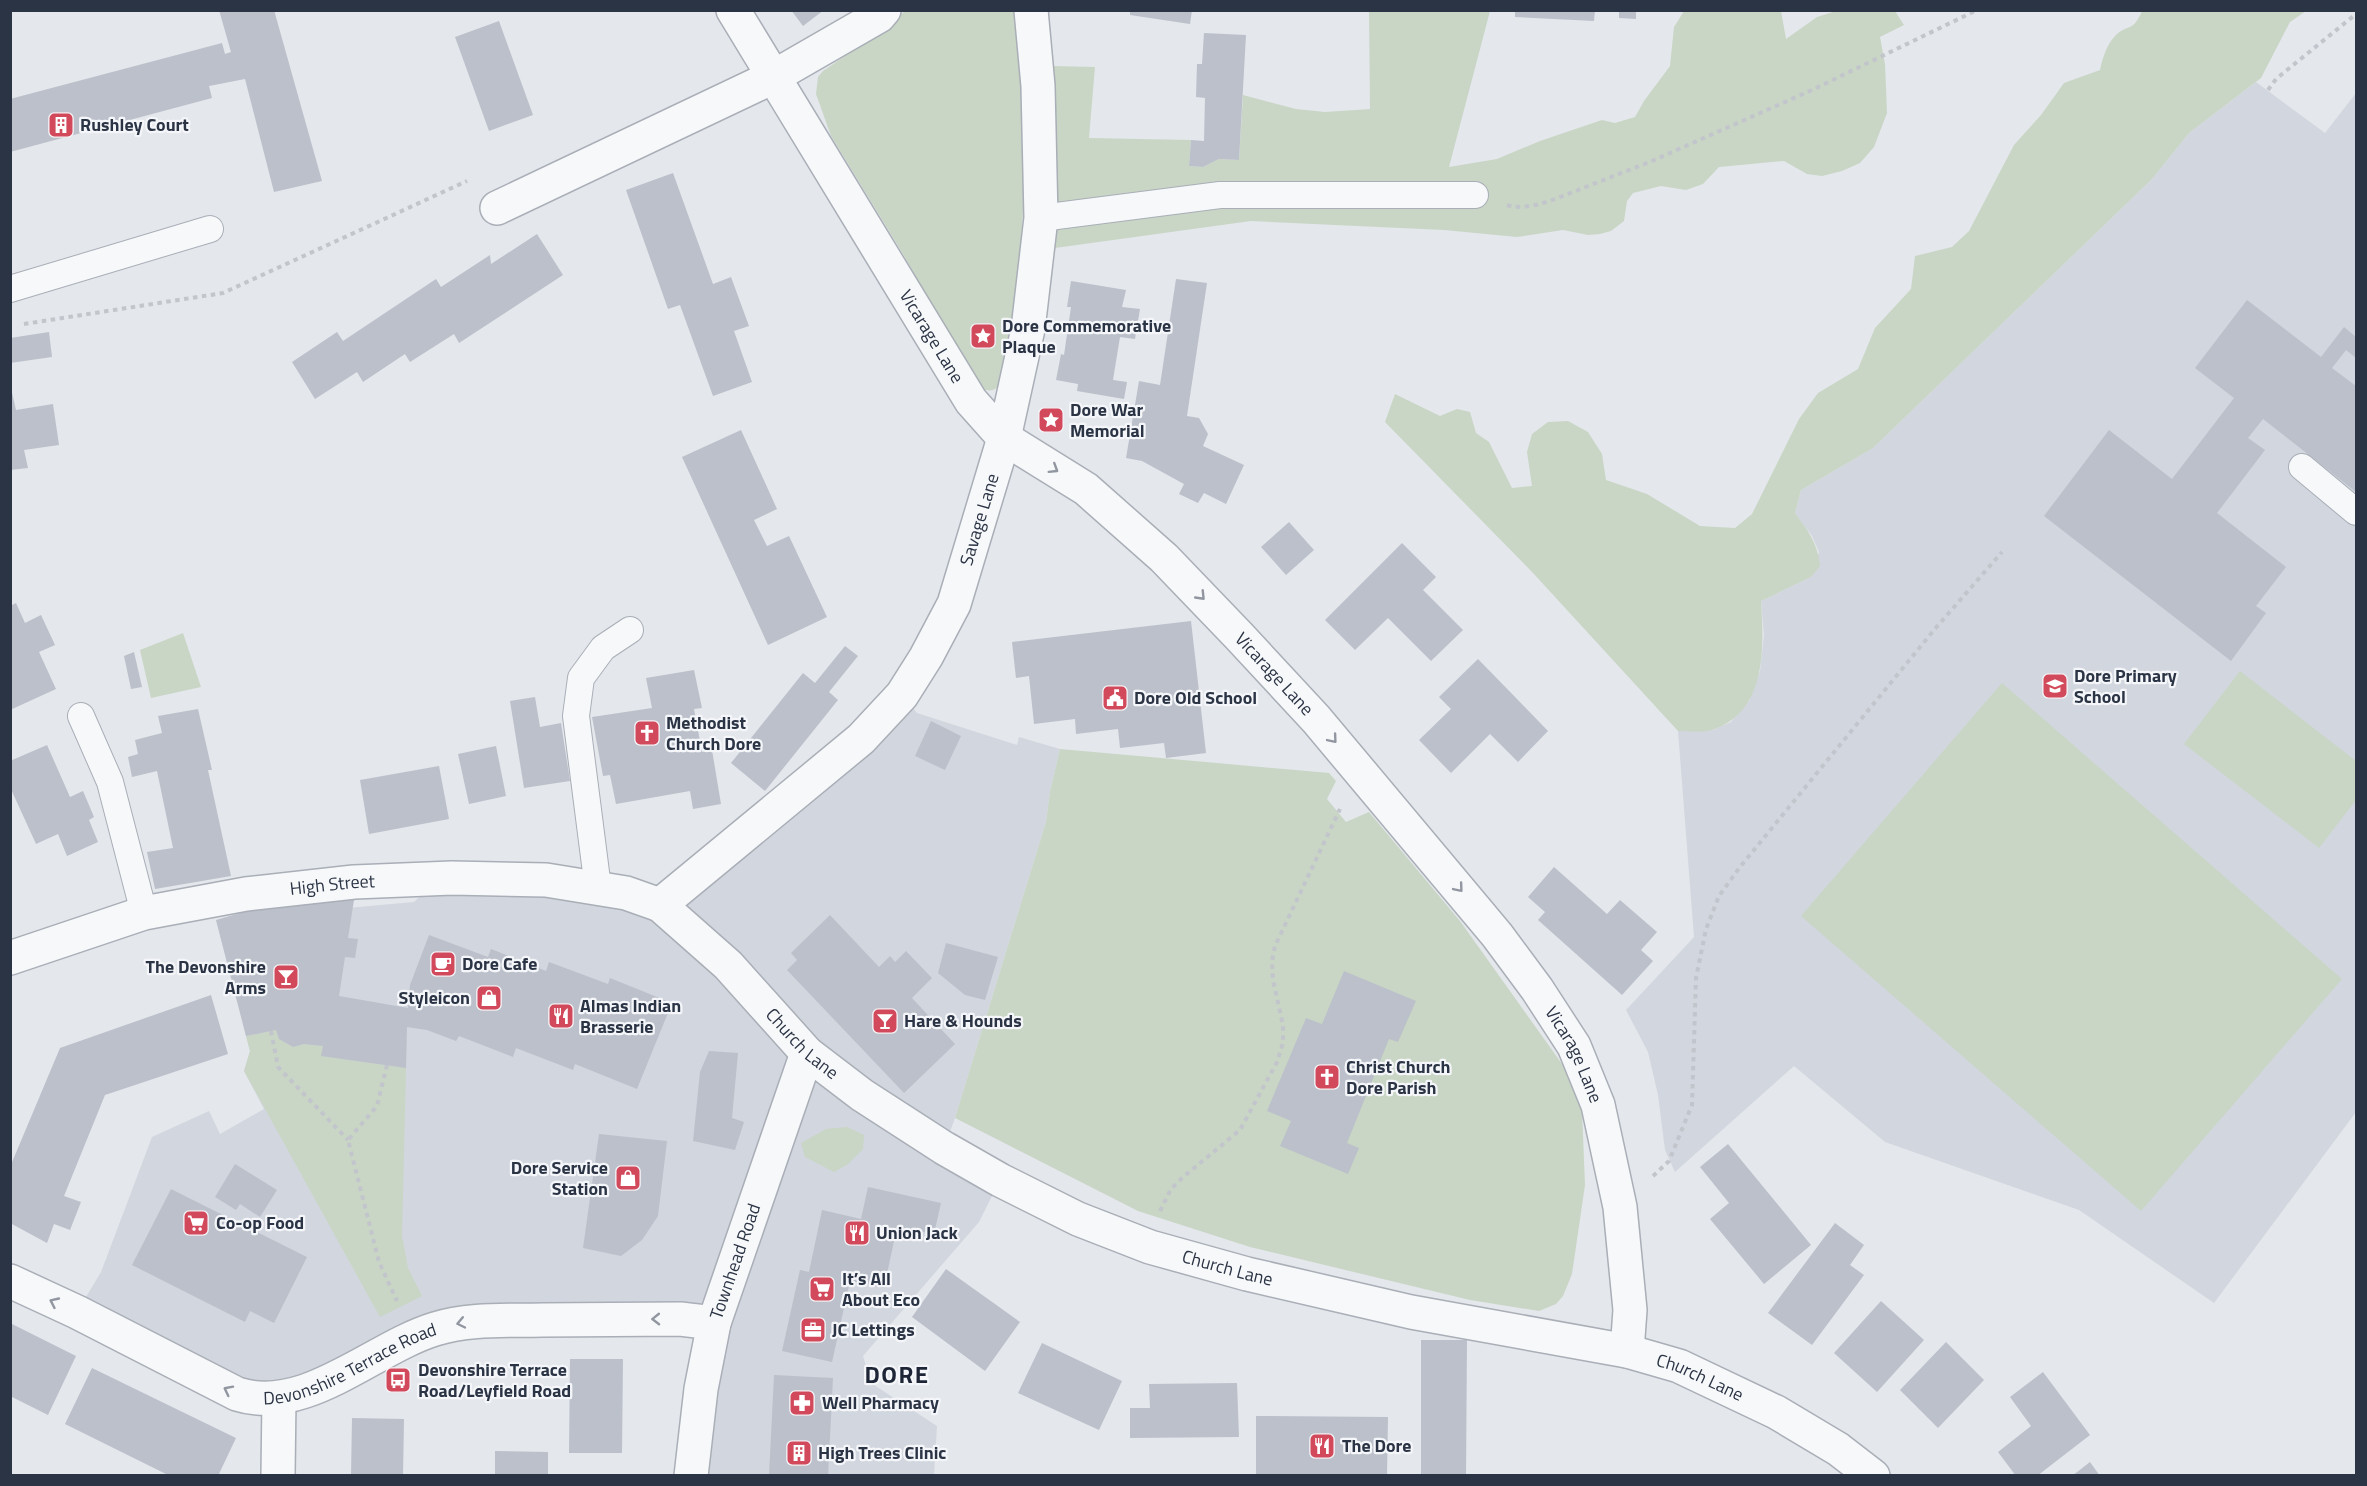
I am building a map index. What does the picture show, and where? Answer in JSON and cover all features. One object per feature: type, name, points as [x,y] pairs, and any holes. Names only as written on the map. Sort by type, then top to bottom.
[{"type":"street","name":"Vicarage Lane","points":[[734,10],[971,401],[1004,438],[1086,489],[1164,558],[1316,719],[1497,934],[1574,1046],[1598,1105],[1620,1207],[1630,1310],[1627,1351]]},
{"type":"street","points":[[497,208],[773,77],[879,16],[884,10]]},
{"type":"street","name":"Savage Lane","points":[[660,905],[861,739],[902,695],[926,657],[954,604],[1004,438],[1029,329],[1041,218],[1038,86],[1031,10]]},
{"type":"street","name":"High Street","points":[[10,958],[144,914],[246,894],[354,882],[452,878],[546,880],[626,893],[660,905]]},
{"type":"street","name":"Church Lane","points":[[660,905],[728,965],[807,1053],[862,1095],[944,1148],[1000,1180],[1078,1219],[1150,1247],[1247,1274],[1411,1312],[1627,1351],[1679,1366],[1776,1412],[1838,1449],[1873,1476]]},
{"type":"street","name":"Townhead Road","points":[[691,1476],[700,1389],[714,1323],[807,1053]]},
{"type":"street","name":"Devonshire Terrace Road","points":[[10,1281],[77,1312],[237,1394],[254,1399],[279,1398],[309,1389],[433,1329],[468,1321],[680,1319],[714,1323]]},
{"type":"street","points":[[278,1476],[279,1398]]},
{"type":"lane","points":[[1041,218],[1220,195],[1475,195]]},
{"type":"lane","points":[[10,289],[210,229]]},
{"type":"lane","points":[[2302,467],[2356,512]]},
{"type":"lane","points":[[598,888],[576,716],[581,678],[603,648],[630,630]]},
{"type":"lane","points":[[81,716],[110,782],[144,914]]},
{"type":"path","points":[[1475,195],[1514,207],[1532,206],[1550,201],[1653,161],[1812,90],[1977,10]]},
{"type":"path","points":[[2268,90],[2276,79],[2356,14]]},
{"type":"path","points":[[22,325],[223,293],[474,178]]},
{"type":"path","points":[[1620,1207],[1669,1161],[1692,1105],[1696,978],[1706,929],[1719,896],[1740,867],[1860,721],[2002,552]]},
{"type":"path","points":[[1150,1247],[1157,1217],[1171,1189],[1217,1147],[1240,1130],[1277,1062],[1283,1043],[1283,1025],[1273,980],[1272,961],[1275,946],[1337,811],[1370,783]]},
{"type":"path","points":[[271,1031],[278,1067],[348,1140],[379,1262],[400,1307]]},
{"type":"path","points":[[348,1140],[377,1106],[387,1065]]},
{"type":"shaded area","name":"Dore Primary School","points":[[2256,82],[2325,133],[2356,93],[2356,1112],[2214,1303],[2079,1210],[1885,1142],[1794,1066],[1675,1172],[1665,1150],[1658,1095],[1648,1052],[1626,1010],[1694,937],[1678,731],[1713,730],[1731,722],[1749,701],[1760,671],[1764,635],[1761,601],[1811,577],[1819,552],[1812,536],[1795,513],[1801,490],[1873,448],[2152,179],[2189,133]]},
{"type":"shaded area","points":[[902,695],[917,713],[1017,745],[1019,737],[1060,749],[1046,822],[944,1148],[1000,1180],[979,1222],[863,1356],[871,1383],[937,1426],[934,1475],[691,1475],[714,1324],[468,1321],[279,1398],[77,1312],[101,1272],[152,1137],[209,1111],[220,1134],[264,1109],[244,1071],[250,1051],[216,920],[414,902],[439,878],[660,905]]},
{"type":"green space","points":[[905,11],[1019,11],[1025,178],[1016,326],[1003,382],[992,390],[981,387],[974,380],[903,254],[831,136],[816,94],[818,77],[823,71],[873,37]]},
{"type":"green space","points":[[1369,11],[1490,11],[1449,167],[1497,159],[1540,141],[1602,120],[1615,123],[1635,117],[1670,66],[1674,27],[1684,11],[1781,11],[1786,39],[1817,17],[1836,11],[1895,11],[1904,25],[1880,37],[1885,64],[1887,113],[1874,147],[1860,163],[1842,171],[1822,176],[1807,174],[1784,161],[1719,167],[1703,184],[1686,190],[1661,186],[1633,193],[1627,201],[1624,221],[1611,231],[1600,234],[1588,235],[1563,230],[1517,237],[1444,230],[1251,221],[1055,248],[1058,198],[1050,66],[1095,67],[1089,138],[1191,140],[1189,166],[1203,167],[1219,159],[1239,160],[1243,95],[1296,109],[1325,112],[1370,109]]},
{"type":"green space","points":[[2142,11],[2306,11],[2290,22],[2261,78],[2189,133],[2152,179],[1873,448],[1801,490],[1795,513],[1812,538],[1820,566],[1811,577],[1761,601],[1762,637],[1759,675],[1745,707],[1732,720],[1711,730],[1678,731],[1533,573],[1385,422],[1395,394],[1440,416],[1457,409],[1470,412],[1476,433],[1489,442],[1512,488],[1532,486],[1527,452],[1532,434],[1548,422],[1568,421],[1588,432],[1602,454],[1606,480],[1647,494],[1700,526],[1735,528],[1752,514],[1799,419],[1818,393],[1858,369],[1875,328],[1911,289],[1915,256],[1952,247],[1969,231],[2014,145],[2041,115],[2064,83],[2100,70],[2105,52],[2112,40],[2120,32],[2133,25]]},
{"type":"green space","points":[[183,633],[201,687],[151,698],[140,650]]},
{"type":"green space","points":[[2240,671],[2356,761],[2356,800],[2319,848],[2184,744]]},
{"type":"green space","points":[[2002,683],[2342,979],[2141,1211],[1801,916]]},
{"type":"green space","points":[[1060,749],[1329,773],[1336,781],[1327,799],[1346,822],[1369,812],[1460,921],[1567,1071],[1582,1110],[1585,1185],[1572,1274],[1563,1296],[1556,1304],[1539,1311],[1470,1300],[1250,1247],[1138,1211],[955,1118],[1046,822]]},
{"type":"green space","points":[[276,1030],[279,1039],[293,1047],[304,1044],[323,1046],[322,1056],[406,1068],[402,1236],[408,1268],[422,1296],[380,1317],[244,1071],[250,1051],[246,1036]]},
{"type":"green space","points":[[847,1127],[864,1135],[863,1149],[848,1164],[834,1172],[805,1157],[801,1143],[826,1129]]},
{"type":"building","name":"Rushley Court","points":[[219,10],[274,10],[322,181],[274,192],[245,79],[209,86],[212,98],[10,152],[10,99],[222,43],[225,54],[231,52]]},
{"type":"building","points":[[791,10],[824,10],[803,26]]},
{"type":"building","points":[[1130,10],[1192,10],[1190,24],[1130,15]]},
{"type":"building","points":[[1515,10],[1595,10],[1594,21],[1515,17]]},
{"type":"building","points":[[1619,10],[1636,10],[1636,19],[1619,18]]},
{"type":"building","points":[[499,21],[533,115],[489,131],[455,37]]},
{"type":"building","points":[[1204,33],[1246,35],[1239,160],[1219,159],[1203,167],[1189,166],[1191,140],[1204,141],[1205,98],[1196,97],[1197,64],[1202,64]]},
{"type":"building","points":[[673,173],[713,284],[731,277],[749,326],[734,331],[752,382],[713,396],[680,305],[668,309],[626,190]]},
{"type":"building","points":[[537,234],[563,275],[459,343],[454,334],[410,362],[405,354],[363,382],[357,372],[315,399],[292,362],[337,332],[343,341],[436,279],[441,287],[490,255],[491,264]]},
{"type":"building","points":[[1176,279],[1207,283],[1187,416],[1199,418],[1208,434],[1203,446],[1244,465],[1226,504],[1204,493],[1198,503],[1179,494],[1184,484],[1142,461],[1126,458],[1139,381],[1160,385]]},
{"type":"building","points":[[1071,281],[1126,290],[1122,307],[1140,309],[1135,339],[1120,337],[1113,380],[1127,382],[1124,399],[1077,391],[1078,384],[1056,380],[1061,354],[1064,355],[1071,307],[1067,307]]},
{"type":"building","points":[[2247,300],[2321,357],[2344,327],[2356,337],[2356,358],[2346,350],[2332,368],[2356,386],[2356,492],[2263,419],[2248,438],[2265,450],[2217,513],[2286,567],[2256,606],[2266,613],[2231,661],[2044,516],[2109,430],[2172,479],[2234,398],[2195,368]]},
{"type":"building","points":[[49,332],[52,357],[10,363],[10,338]]},
{"type":"building","points":[[10,384],[16,410],[53,404],[59,445],[24,450],[28,468],[10,470]]},
{"type":"building","points":[[741,430],[777,509],[754,520],[767,546],[789,536],[827,617],[768,645],[682,457]]},
{"type":"building","points":[[1289,522],[1314,550],[1286,575],[1261,547]]},
{"type":"building","points":[[1402,543],[1436,577],[1423,590],[1463,630],[1431,661],[1388,618],[1355,650],[1325,620]]},
{"type":"building","points":[[16,603],[25,623],[41,615],[55,645],[39,652],[56,689],[10,710],[10,606]]},
{"type":"building","name":"Dore Old School","points":[[1191,621],[1206,753],[1166,758],[1164,743],[1120,748],[1118,729],[1076,734],[1075,719],[1034,724],[1029,676],[1016,678],[1012,642]]},
{"type":"building","points":[[845,646],[858,656],[829,692],[838,700],[765,791],[731,763],[803,673],[815,683]]},
{"type":"building","points":[[134,652],[142,687],[131,689],[124,656]]},
{"type":"building","points":[[1478,659],[1548,731],[1518,762],[1490,734],[1451,773],[1419,740],[1451,709],[1439,697]]},
{"type":"building","name":"Methodist Church Dore","points":[[694,670],[702,708],[694,709],[702,752],[712,750],[721,804],[693,809],[690,791],[616,804],[610,775],[603,776],[592,717],[652,708],[646,678]]},
{"type":"building","points":[[535,697],[540,727],[561,723],[570,781],[524,788],[510,701]]},
{"type":"building","points":[[198,709],[212,770],[208,770],[231,876],[155,889],[147,852],[173,848],[157,771],[132,777],[128,757],[138,754],[135,740],[162,733],[158,716]]},
{"type":"building","points":[[931,721],[961,736],[945,770],[915,756]]},
{"type":"building","points":[[47,745],[70,797],[83,791],[94,817],[89,820],[98,842],[67,856],[58,834],[36,844],[10,787],[10,761]]},
{"type":"building","points":[[496,746],[506,796],[469,804],[458,754]]},
{"type":"building","points":[[439,766],[449,819],[369,834],[360,780]]},
{"type":"building","points":[[1554,867],[1607,914],[1620,900],[1657,932],[1641,950],[1653,961],[1622,995],[1538,920],[1545,912],[1528,897]]},
{"type":"building","points":[[287,899],[354,900],[348,938],[358,939],[355,958],[345,957],[339,996],[408,1008],[410,985],[429,935],[488,957],[491,949],[546,971],[549,962],[608,984],[610,978],[672,1003],[637,1089],[575,1064],[573,1070],[516,1048],[513,1057],[459,1036],[456,1041],[427,1030],[407,1027],[406,1068],[321,1056],[323,1046],[304,1044],[293,1047],[279,1039],[276,1030],[246,1036],[216,920]]},
{"type":"building","name":"Hare & Hounds","points":[[830,915],[879,967],[890,956],[895,962],[906,951],[932,978],[912,998],[955,1044],[904,1093],[787,970],[797,960],[791,953]]},
{"type":"building","points":[[946,943],[998,957],[985,1000],[965,995],[938,973]]},
{"type":"building","name":"Christ Church Dore Parish","points":[[1344,971],[1416,1001],[1398,1042],[1389,1039],[1347,1143],[1359,1148],[1348,1174],[1280,1146],[1291,1121],[1267,1111],[1306,1018],[1322,1024]]},
{"type":"building","points":[[211,995],[228,1054],[105,1095],[64,1196],[81,1202],[70,1230],[54,1224],[47,1243],[10,1223],[10,1167],[60,1048]]},
{"type":"building","points":[[709,1051],[738,1053],[732,1118],[744,1122],[735,1150],[693,1141],[700,1072]]},
{"type":"building","name":"Dore Service Station","points":[[599,1134],[667,1141],[658,1216],[642,1240],[621,1256],[583,1248]]},
{"type":"building","points":[[1728,1144],[1811,1245],[1764,1284],[1710,1219],[1729,1203],[1700,1167]]},
{"type":"building","points":[[235,1164],[277,1190],[260,1217],[240,1204],[236,1210],[215,1197]]},
{"type":"building","points":[[868,1187],[941,1203],[934,1234],[897,1227],[884,1288],[850,1281],[832,1362],[782,1351],[800,1270],[809,1272],[822,1210],[861,1219]]},
{"type":"building","name":"Co-op Food","points":[[171,1189],[307,1257],[274,1323],[250,1311],[245,1322],[132,1265]]},
{"type":"building","points":[[1835,1223],[1864,1245],[1850,1265],[1864,1275],[1812,1345],[1768,1313]]},
{"type":"building","points":[[946,1269],[1020,1322],[985,1371],[912,1317]]},
{"type":"building","points":[[1881,1301],[1924,1340],[1877,1392],[1834,1353]]},
{"type":"building","points":[[10,1323],[76,1356],[48,1415],[10,1396]]},
{"type":"building","points":[[1421,1340],[1467,1340],[1466,1476],[1421,1476]]},
{"type":"building","points":[[1946,1342],[1984,1380],[1938,1428],[1900,1390]]},
{"type":"building","points":[[1042,1343],[1122,1381],[1099,1430],[1018,1393]]},
{"type":"building","points":[[570,1359],[623,1359],[622,1453],[569,1453]]},
{"type":"building","points":[[92,1368],[236,1438],[218,1476],[170,1476],[65,1424]]},
{"type":"building","points":[[2043,1372],[2090,1435],[2037,1476],[2016,1476],[1998,1452],[2031,1426],[2010,1397]]},
{"type":"building","points":[[774,1375],[833,1378],[828,1476],[769,1476]]},
{"type":"building","points":[[1237,1383],[1239,1437],[1130,1438],[1130,1408],[1150,1408],[1149,1384]]},
{"type":"building","name":"The Dore","points":[[1256,1416],[1388,1417],[1387,1476],[1256,1476]]},
{"type":"building","points":[[352,1418],[404,1419],[403,1476],[351,1476]]},
{"type":"building","points":[[495,1451],[548,1452],[548,1476],[495,1476]]},
{"type":"building","points":[[2090,1462],[2100,1476],[2072,1476]]},
{"type":"place","name":"Rushley Court","points":[[61,125]]},
{"type":"place","name":"Dore Commemorative Plaque","points":[[983,336]]},
{"type":"place","name":"Dore War Memorial","points":[[1051,420]]},
{"type":"place","name":"Dore Primary School","points":[[2055,686]]},
{"type":"place","name":"Dore Old School","points":[[1115,698]]},
{"type":"place","name":"Methodist Church Dore","points":[[647,733]]},
{"type":"place","name":"Dore Cafe","points":[[443,964]]},
{"type":"place","name":"The Devonshire Arms","points":[[286,977]]},
{"type":"place","name":"Styleicon","points":[[489,998]]},
{"type":"place","name":"Almas Indian Brasserie","points":[[561,1016]]},
{"type":"place","name":"Hare & Hounds","points":[[885,1021]]},
{"type":"place","name":"Christ Church Dore Parish","points":[[1327,1077]]},
{"type":"place","name":"Dore Service Station","points":[[628,1178]]},
{"type":"place","name":"Co-op Food","points":[[196,1223]]},
{"type":"place","name":"Union Jack","points":[[857,1233]]},
{"type":"place","name":"It’s All About Eco","points":[[822,1289]]},
{"type":"place","name":"JC Lettings","points":[[813,1330]]},
{"type":"place","name":"Devonshire Terrace Road/Leyfield Road","points":[[398,1380]]},
{"type":"place","name":"Well Pharmacy","points":[[802,1403]]},
{"type":"place","name":"The Dore","points":[[1322,1446]]},
{"type":"place","name":"High Trees Clinic","points":[[799,1453]]},
{"type":"district","name":"DORE","points":[[897,1375]]}]
